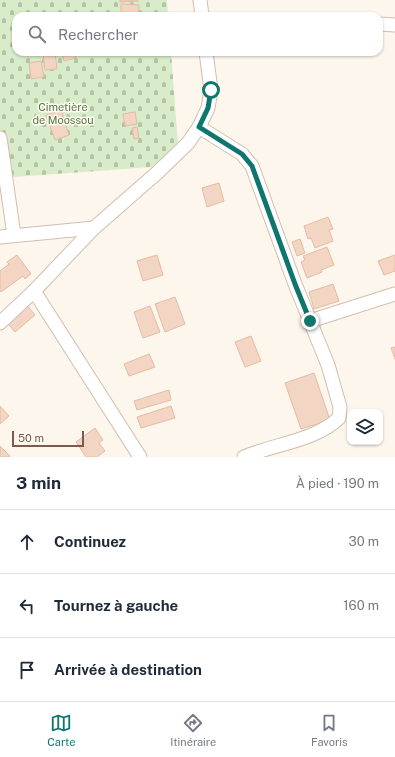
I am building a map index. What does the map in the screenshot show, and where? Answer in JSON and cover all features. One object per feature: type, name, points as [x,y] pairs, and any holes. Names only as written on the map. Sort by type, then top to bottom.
[{"type":"street","points":[[200,0],[202,12]]},
{"type":"street","points":[[383,24],[395,25]]},
{"type":"street","points":[[0,323],[34,291],[94,228],[188,143],[199,127],[208,108],[211,90],[207,56]]},
{"type":"street","points":[[199,127],[242,154],[252,166],[295,284],[328,365],[340,407],[339,418],[332,425],[317,433],[244,457]]},
{"type":"street","points":[[0,138],[14,235]]},
{"type":"street","points":[[0,237],[94,228]]},
{"type":"street","points":[[34,291],[140,457]]},
{"type":"street","points":[[310,321],[395,294]]},
{"type":"green space","name":"Cimetière de Moossou","points":[[0,0],[167,0],[168,12],[12,12],[12,56],[171,56],[178,144],[152,167],[0,178]]},
{"type":"building","points":[[120,0],[138,0],[138,1],[120,2]]},
{"type":"building","points":[[121,4],[139,5],[138,12],[121,12]]},
{"type":"building","points":[[43,56],[55,56],[57,69],[45,70]]},
{"type":"building","points":[[63,56],[75,56],[76,58],[64,61]]},
{"type":"building","points":[[41,61],[44,77],[31,79],[29,63]]},
{"type":"building","points":[[61,110],[69,135],[55,140],[46,115]]},
{"type":"building","points":[[135,112],[137,124],[125,126],[123,114]]},
{"type":"building","points":[[137,127],[139,138],[134,139],[132,128]]},
{"type":"building","points":[[219,183],[224,201],[207,207],[202,188]]},
{"type":"building","points":[[328,217],[333,229],[329,230],[333,241],[315,248],[311,238],[308,239],[304,226]]},
{"type":"building","points":[[300,239],[305,253],[297,256],[292,242]]},
{"type":"building","points":[[327,247],[334,265],[307,278],[301,262],[305,260],[303,256]]},
{"type":"building","points":[[17,255],[31,274],[25,279],[23,276],[1,292],[0,271],[9,264],[7,262]]},
{"type":"building","points":[[157,255],[163,275],[143,281],[137,261]]},
{"type":"building","points":[[395,255],[395,271],[384,275],[378,261]]},
{"type":"building","points":[[333,284],[339,301],[314,309],[309,292]]},
{"type":"building","points":[[175,297],[185,324],[165,332],[155,304]]},
{"type":"building","points":[[26,304],[35,315],[15,332],[6,321]]},
{"type":"building","points":[[150,306],[160,332],[143,338],[134,312]]},
{"type":"building","points":[[251,336],[261,361],[245,367],[235,342]]},
{"type":"building","points":[[395,347],[395,359],[391,348]]},
{"type":"building","points":[[149,354],[155,367],[129,376],[124,364]]},
{"type":"building","points":[[314,373],[330,420],[301,429],[285,383]]},
{"type":"building","points":[[169,390],[171,400],[137,410],[134,401]]},
{"type":"building","points":[[0,406],[9,416],[0,424]]},
{"type":"building","points":[[171,406],[175,418],[141,428],[137,417]]},
{"type":"building","points":[[95,428],[103,440],[99,443],[105,451],[97,457],[86,457],[76,442]]},
{"type":"building","points":[[0,446],[10,456],[0,457]]},
{"type":"route","points":[[211,90],[208,108],[199,127],[242,154],[252,166],[310,321]]}]
